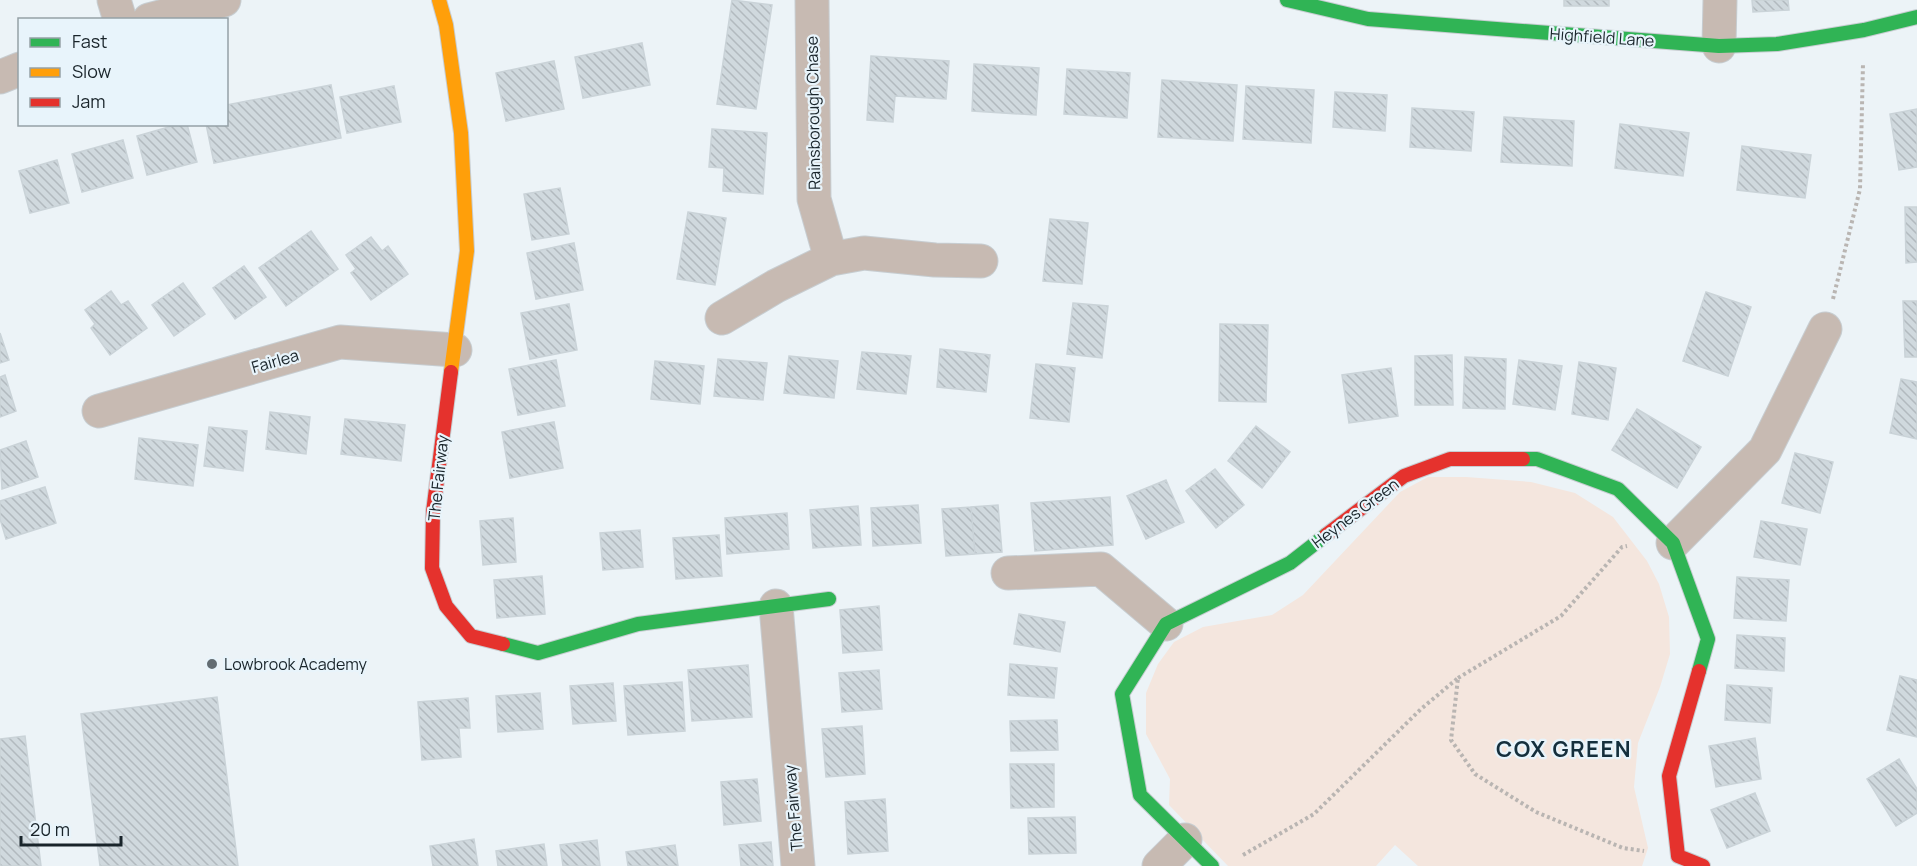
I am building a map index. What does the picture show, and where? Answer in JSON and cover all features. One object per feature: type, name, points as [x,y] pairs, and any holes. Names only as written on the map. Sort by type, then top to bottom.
[{"type":"street","points":[[114,0],[119,18]]},
{"type":"street","points":[[156,18],[224,0]]},
{"type":"street","name":"The Fairway","points":[[439,0],[446,25],[461,133],[467,251],[433,512],[432,568],[446,606],[471,636],[538,653],[638,624],[829,599]]},
{"type":"street","name":"Rainsborough Chase","points":[[812,0],[814,199],[831,259]]},
{"type":"street","name":"Highfield Lane","points":[[1287,0],[1368,19],[1719,46],[1777,44],[1864,30],[1917,17]]},
{"type":"street","points":[[1719,46],[1720,0]]},
{"type":"street","points":[[0,77],[18,70]]},
{"type":"street","points":[[722,318],[776,286],[831,259],[864,253],[935,260],[981,261]]},
{"type":"street","points":[[1673,543],[1765,450],[1825,329]]},
{"type":"street","name":"Fairlea","points":[[99,411],[340,342],[455,350]]},
{"type":"street","name":"Heynes Green","points":[[1166,624],[1290,563],[1404,476],[1450,459],[1537,459],[1618,489],[1673,543],[1708,639],[1669,776],[1685,863]]},
{"type":"street","points":[[1008,573],[1101,569],[1166,624],[1122,694],[1140,795],[1212,866]]},
{"type":"street","name":"The Fairway","points":[[776,606],[798,866]]},
{"type":"street","points":[[1159,866],[1185,840]]},
{"type":"path","points":[[1825,329],[1860,189],[1864,30]]},
{"type":"path","points":[[1233,860],[1314,814],[1421,709],[1458,678],[1561,616],[1622,547],[1673,543]]},
{"type":"path","points":[[1458,678],[1451,740],[1474,774],[1536,812],[1623,848],[1685,863]]},
{"type":"shaded area","points":[[1428,477],[1466,477],[1531,482],[1575,493],[1613,517],[1647,561],[1659,584],[1669,617],[1670,654],[1638,743],[1634,787],[1648,848],[1642,866],[1418,866],[1395,845],[1376,866],[1228,866],[1169,805],[1170,779],[1146,734],[1146,693],[1158,664],[1174,642],[1203,627],[1272,615],[1303,595],[1400,492]]},
{"type":"building","points":[[732,0],[772,5],[756,109],[717,104]]},
{"type":"building","points":[[1564,0],[1609,0],[1609,6],[1564,6]]},
{"type":"building","points":[[1752,0],[1788,0],[1789,10],[1753,12]]},
{"type":"building","points":[[642,43],[650,85],[583,98],[575,57]]},
{"type":"building","points":[[871,56],[949,61],[946,99],[895,96],[893,122],[867,120]]},
{"type":"building","points":[[554,61],[564,109],[506,121],[496,73]]},
{"type":"building","points":[[974,64],[1039,68],[1036,115],[972,111]]},
{"type":"building","points":[[1067,69],[1130,73],[1127,118],[1064,114]]},
{"type":"building","points":[[1162,80],[1237,85],[1233,141],[1158,137]]},
{"type":"building","points":[[331,85],[341,138],[214,163],[206,126],[228,126],[228,105]]},
{"type":"building","points":[[394,86],[401,122],[347,133],[340,97]]},
{"type":"building","points":[[1246,86],[1314,90],[1311,143],[1243,139]]},
{"type":"building","points":[[1335,92],[1387,95],[1385,131],[1333,127]]},
{"type":"building","points":[[1412,108],[1474,112],[1471,151],[1410,147]]},
{"type":"building","points":[[1917,109],[1917,167],[1899,170],[1890,114]]},
{"type":"building","points":[[1504,117],[1574,121],[1572,166],[1501,162]]},
{"type":"building","points":[[1620,124],[1689,133],[1683,176],[1615,168]]},
{"type":"building","points":[[172,126],[188,126],[197,162],[147,175],[137,136]]},
{"type":"building","points":[[712,129],[767,133],[763,194],[723,191],[724,168],[709,167]]},
{"type":"building","points":[[123,140],[133,178],[82,192],[72,154]]},
{"type":"building","points":[[1742,146],[1811,155],[1805,198],[1737,190]]},
{"type":"building","points":[[57,160],[69,203],[30,213],[19,171]]},
{"type":"building","points":[[560,188],[569,234],[532,240],[524,194]]},
{"type":"building","points":[[1905,207],[1917,207],[1917,262],[1906,263]]},
{"type":"building","points":[[688,212],[726,218],[715,285],[677,279]]},
{"type":"building","points":[[1050,219],[1088,223],[1082,284],[1043,281]]},
{"type":"building","points":[[311,231],[338,269],[286,306],[259,268]]},
{"type":"building","points":[[371,237],[382,251],[388,246],[408,274],[371,300],[351,273],[356,269],[346,255]]},
{"type":"building","points":[[574,243],[583,290],[536,299],[527,253]]},
{"type":"building","points":[[244,266],[266,297],[235,319],[213,288]]},
{"type":"building","points":[[183,283],[205,314],[174,336],[152,305]]},
{"type":"building","points":[[111,291],[121,305],[128,301],[147,328],[110,355],[91,328],[95,324],[85,310]]},
{"type":"building","points":[[1706,292],[1751,307],[1728,376],[1683,361]]},
{"type":"building","points":[[1903,301],[1917,301],[1917,357],[1905,357]]},
{"type":"building","points":[[1073,303],[1108,306],[1102,358],[1067,354]]},
{"type":"building","points":[[569,304],[577,350],[530,359],[521,313]]},
{"type":"building","points":[[1220,324],[1268,325],[1266,402],[1219,401]]},
{"type":"building","points":[[0,333],[9,360],[0,363]]},
{"type":"building","points":[[940,349],[990,355],[986,392],[937,387]]},
{"type":"building","points":[[862,352],[911,356],[906,394],[857,389]]},
{"type":"building","points":[[1452,355],[1453,405],[1415,405],[1415,356]]},
{"type":"building","points":[[789,356],[838,361],[834,398],[784,393]]},
{"type":"building","points":[[1465,357],[1506,359],[1505,409],[1463,408]]},
{"type":"building","points":[[718,359],[767,363],[763,400],[714,396]]},
{"type":"building","points":[[556,360],[565,406],[518,415],[509,369]]},
{"type":"building","points":[[1519,360],[1562,366],[1555,410],[1513,404]]},
{"type":"building","points":[[655,361],[704,366],[700,404],[651,399]]},
{"type":"building","points":[[1579,362],[1616,368],[1608,420],[1572,414]]},
{"type":"building","points":[[1036,364],[1075,368],[1069,422],[1030,418]]},
{"type":"building","points":[[1391,368],[1398,416],[1349,423],[1342,375]]},
{"type":"building","points":[[5,375],[16,411],[0,417],[0,377]]},
{"type":"building","points":[[1901,379],[1917,382],[1917,439],[1890,433]]},
{"type":"building","points":[[1637,409],[1701,447],[1677,488],[1612,450]]},
{"type":"building","points":[[270,412],[310,417],[306,454],[266,449]]},
{"type":"building","points":[[345,419],[405,425],[401,461],[341,454]]},
{"type":"building","points":[[554,422],[563,468],[510,478],[502,432]]},
{"type":"building","points":[[1256,426],[1290,452],[1262,488],[1228,461]]},
{"type":"building","points":[[209,427],[247,431],[243,471],[204,466]]},
{"type":"building","points":[[139,438],[198,445],[193,486],[135,479]]},
{"type":"building","points":[[26,441],[38,477],[2,489],[0,450]]},
{"type":"building","points":[[1795,453],[1833,462],[1820,513],[1782,503]]},
{"type":"building","points":[[1215,469],[1244,505],[1216,528],[1186,491]]},
{"type":"building","points":[[1166,480],[1184,522],[1146,539],[1127,496]]},
{"type":"building","points":[[45,487],[56,523],[6,539],[0,519],[0,501]]},
{"type":"building","points":[[1110,497],[1113,545],[1035,551],[1031,503]]},
{"type":"building","points":[[918,505],[921,543],[873,546],[871,508]]},
{"type":"building","points":[[998,505],[1002,552],[975,554],[971,507]]},
{"type":"building","points":[[858,506],[861,545],[813,548],[810,510]]},
{"type":"building","points":[[971,507],[975,554],[946,556],[942,509]]},
{"type":"building","points":[[787,513],[789,549],[727,554],[725,518]]},
{"type":"building","points":[[513,518],[516,562],[483,565],[480,521]]},
{"type":"building","points":[[1761,521],[1807,529],[1800,565],[1754,557]]},
{"type":"building","points":[[640,530],[643,567],[603,570],[600,533]]},
{"type":"building","points":[[719,535],[722,576],[676,579],[673,538]]},
{"type":"building","points":[[542,576],[545,614],[497,618],[494,580]]},
{"type":"building","points":[[1737,577],[1789,580],[1786,621],[1734,618]]},
{"type":"building","points":[[879,606],[882,650],[843,653],[840,610]]},
{"type":"building","points":[[1019,614],[1065,622],[1060,652],[1014,644]]},
{"type":"building","points":[[1737,635],[1785,638],[1784,671],[1735,668]]},
{"type":"building","points":[[1010,664],[1057,668],[1054,698],[1008,695]]},
{"type":"building","points":[[748,665],[752,717],[692,721],[688,670]]},
{"type":"building","points":[[879,670],[882,709],[842,712],[839,673]]},
{"type":"building","points":[[1900,676],[1917,680],[1917,737],[1887,730]]},
{"type":"building","points":[[682,682],[685,731],[628,735],[624,686]]},
{"type":"building","points":[[613,683],[616,721],[573,724],[570,686]]},
{"type":"building","points":[[1727,685],[1772,688],[1770,723],[1725,720]]},
{"type":"building","points":[[540,693],[543,729],[498,732],[496,696]]},
{"type":"building","points":[[217,697],[238,866],[100,866],[81,714]]},
{"type":"building","points":[[468,698],[470,728],[459,728],[461,757],[422,760],[418,702]]},
{"type":"building","points":[[1057,720],[1058,750],[1011,751],[1010,721]]},
{"type":"building","points":[[862,726],[865,774],[826,777],[822,729]]},
{"type":"building","points":[[25,736],[41,866],[0,866],[0,739]]},
{"type":"building","points":[[1755,738],[1761,779],[1716,787],[1709,746]]},
{"type":"building","points":[[1899,759],[1917,789],[1917,813],[1896,826],[1867,779]]},
{"type":"building","points":[[1010,764],[1054,764],[1054,807],[1011,808]]},
{"type":"building","points":[[757,779],[761,821],[724,825],[721,782]]},
{"type":"building","points":[[1755,793],[1770,831],[1727,848],[1711,810]]},
{"type":"building","points":[[885,799],[888,851],[848,854],[845,802]]},
{"type":"building","points":[[1075,817],[1076,853],[1029,854],[1028,818]]},
{"type":"building","points":[[474,839],[478,866],[433,866],[430,846]]},
{"type":"building","points":[[597,840],[600,866],[563,866],[560,845]]},
{"type":"building","points":[[771,842],[773,866],[741,866],[739,845]]},
{"type":"building","points":[[544,844],[547,866],[498,866],[496,851]]},
{"type":"building","points":[[675,845],[678,866],[628,866],[626,852]]},
{"type":"traffic: fast","points":[[1287,0],[1368,19],[1719,46],[1777,44],[1864,30],[1917,17]]},
{"type":"traffic: fast","points":[[1523,459],[1537,459],[1618,489],[1673,543],[1708,639],[1699,671]]},
{"type":"traffic: fast","points":[[1212,866],[1140,795],[1122,694],[1166,624],[1290,563],[1326,535]]},
{"type":"traffic: fast","points":[[503,644],[538,653],[638,624],[829,599]]},
{"type":"traffic: slow","points":[[439,0],[446,25],[461,133],[467,251],[451,372]]},
{"type":"traffic: jam","points":[[451,372],[433,512],[432,568],[446,606],[471,636],[503,644]]},
{"type":"traffic: jam","points":[[1326,535],[1404,476],[1450,459],[1523,459]]},
{"type":"traffic: jam","points":[[1699,671],[1669,776],[1678,856],[1703,866]]},
{"type":"place","name":"Lowbrook Academy","points":[[212,664]]},
{"type":"district","name":"COX GREEN","points":[[1564,749]]}]
